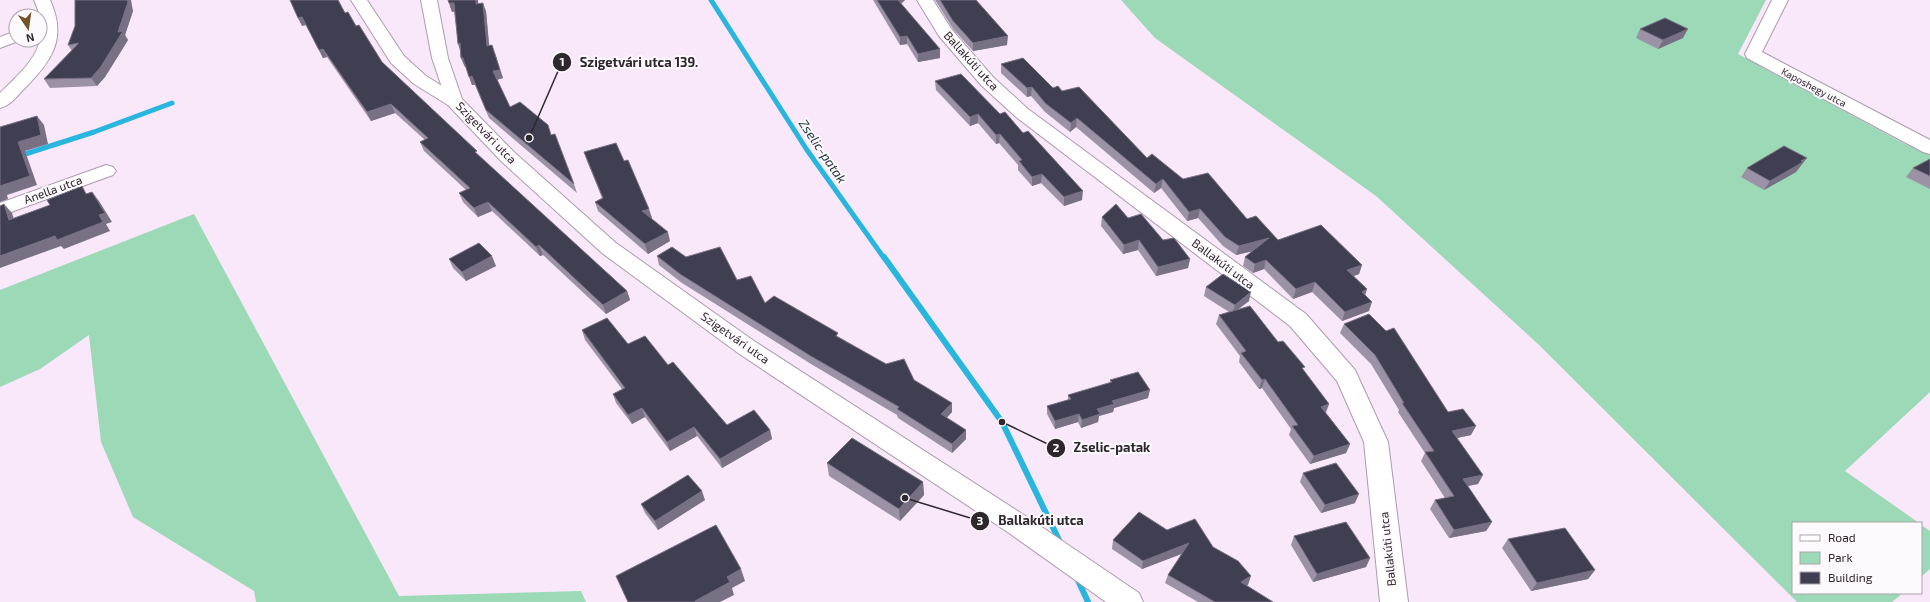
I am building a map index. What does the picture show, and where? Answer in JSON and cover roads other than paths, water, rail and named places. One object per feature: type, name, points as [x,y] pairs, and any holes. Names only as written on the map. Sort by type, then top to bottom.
[{"type":"street","points":[[359,0],[373,19],[397,59],[420,80],[454,101]]},
{"type":"street","name":"Szigetvári utca","points":[[429,0],[440,58],[454,101],[508,157],[609,248],[746,347],[1018,525],[1122,598]]},
{"type":"street","name":"Ballakúti utca","points":[[925,0],[945,32],[987,81],[1022,113],[1298,320],[1347,376],[1376,442],[1394,602]]},
{"type":"street","name":"Kaposhegy utca","points":[[1780,0],[1752,54],[1930,148]]},
{"type":"street","points":[[0,103],[36,64],[46,48]]},
{"type":"street","name":"Anella utca","points":[[0,210],[106,171]]},
{"type":"waterway","name":"Zselic-patak","points":[[711,0],[807,150],[884,258]]},
{"type":"waterway","points":[[19,156],[94,132],[172,103]]},
{"type":"waterway","name":"Zselic-patak","points":[[884,257],[1002,422],[1061,544]]},
{"type":"waterway","name":"Zselic-patak","points":[[1076,576],[1088,602]]},
{"type":"place","name":"Szigetvári utca 139.","points":[[529,138]]},
{"type":"place","name":"Zselic-patak","points":[[1002,422]]},
{"type":"place","name":"Ballakúti utca","points":[[905,498]]}]
